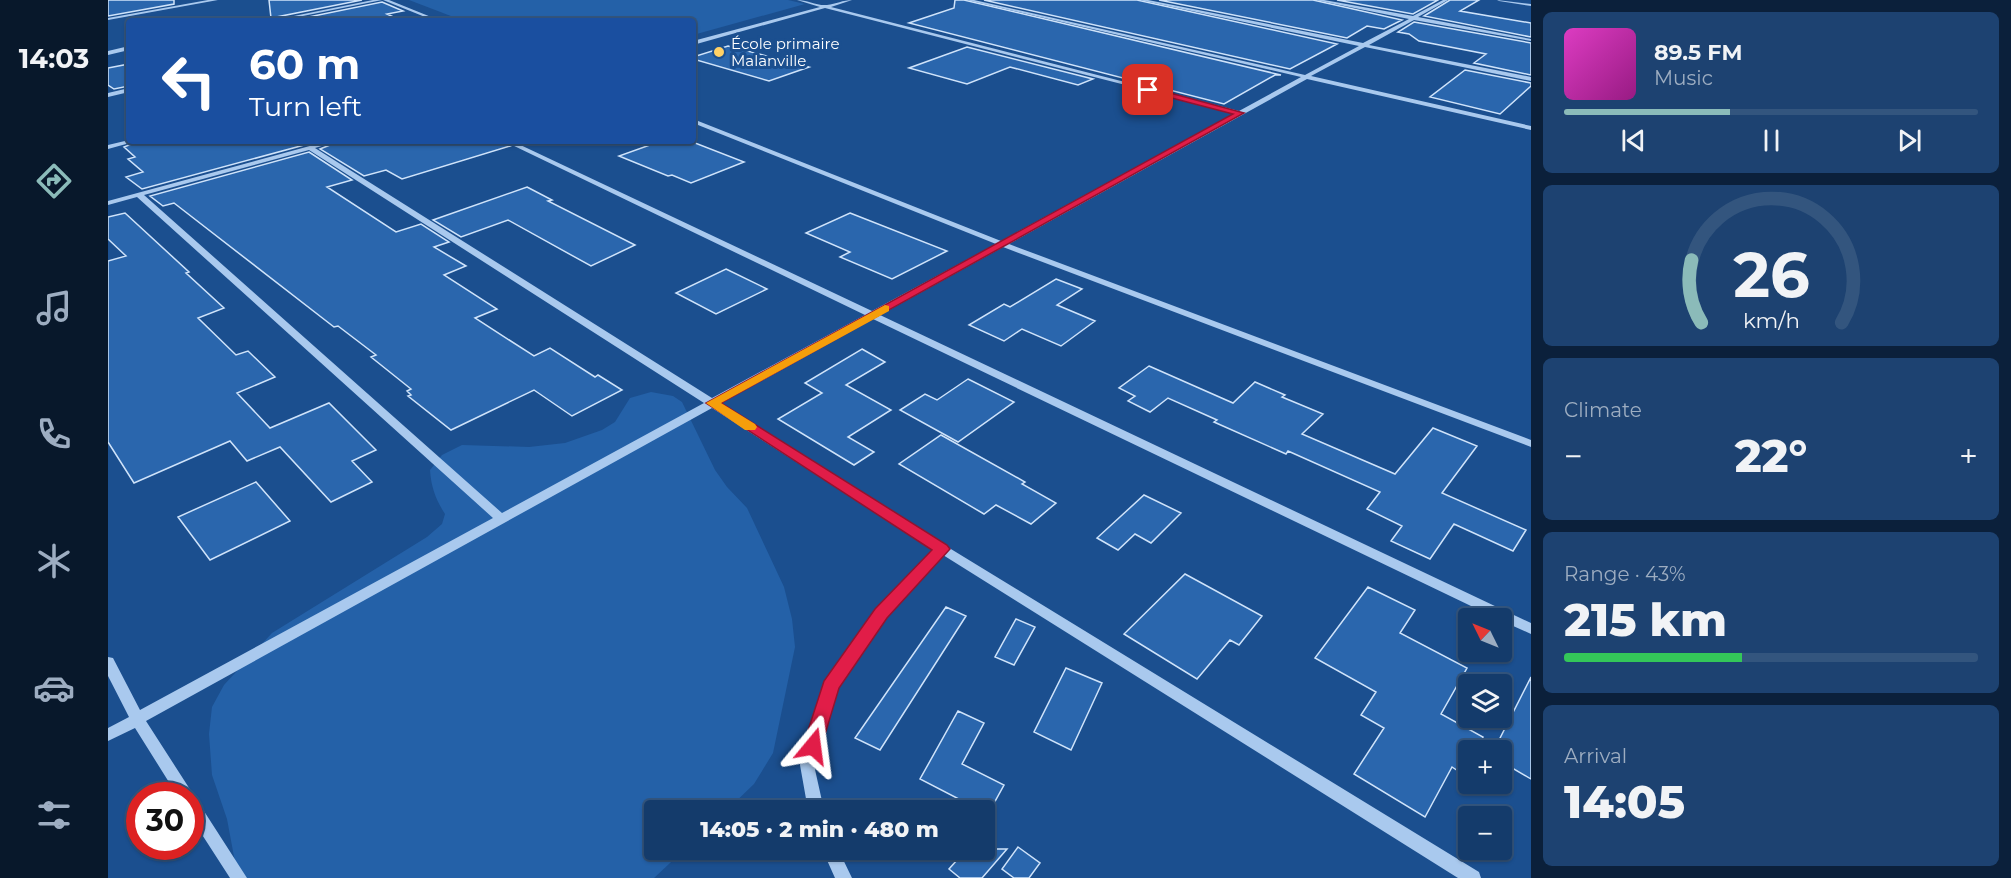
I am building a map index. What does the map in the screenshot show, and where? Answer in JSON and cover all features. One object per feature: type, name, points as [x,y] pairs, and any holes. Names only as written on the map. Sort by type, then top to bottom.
[{"type":"street","points":[[108,19],[216,0]]},
{"type":"street","points":[[287,18],[380,0]]},
{"type":"street","points":[[385,0],[431,18]]},
{"type":"street","points":[[799,0],[1240,113]]},
{"type":"street","points":[[696,42],[850,0]]},
{"type":"street","points":[[968,0],[1531,128]]},
{"type":"street","points":[[1141,0],[1531,79]]},
{"type":"street","points":[[1317,0],[1531,40]]},
{"type":"street","points":[[108,735],[1446,0]]},
{"type":"street","points":[[1499,0],[1531,5]]},
{"type":"street","points":[[108,52],[126,49]]},
{"type":"street","points":[[108,94],[126,91]]},
{"type":"street","points":[[696,122],[1003,244],[1531,444]]},
{"type":"street","points":[[108,147],[126,143]]},
{"type":"street","points":[[108,203],[324,144]]},
{"type":"street","points":[[513,144],[1531,629]]},
{"type":"street","points":[[310,148],[942,549],[1473,878]]},
{"type":"street","points":[[139,195],[501,519]]},
{"type":"street","points":[[814,800],[807,765],[831,686],[881,614],[942,549]]},
{"type":"street","points":[[108,662],[137,719],[178,782]]},
{"type":"street","points":[[204,824],[239,878]]},
{"type":"street","points":[[836,860],[844,878]]},
{"type":"shaded area","points":[[409,0],[788,0],[805,4],[696,34],[696,18],[456,18]]},
{"type":"shaded area","points":[[651,392],[673,396],[682,402],[715,470],[747,508],[784,587],[792,619],[795,647],[773,753],[754,784],[737,800],[644,800],[644,860],[673,860],[654,878],[238,878],[227,819],[212,775],[209,734],[212,707],[224,685],[272,633],[427,537],[442,524],[445,514],[434,493],[430,470],[442,455],[462,445],[529,447],[565,443],[602,430],[615,422],[630,398]]},
{"type":"building","points":[[108,0],[174,0],[174,4],[108,16]]},
{"type":"building","points":[[269,0],[362,0],[271,18]]},
{"type":"building","points":[[955,0],[964,0],[1281,75],[1275,75],[1224,104],[909,23],[954,8]]},
{"type":"building","points":[[984,0],[1137,0],[1337,44],[1290,69]]},
{"type":"building","points":[[1159,0],[1313,0],[1402,20],[1384,29],[1367,26],[1347,38]]},
{"type":"building","points":[[1337,0],[1438,0],[1413,14]]},
{"type":"building","points":[[1450,0],[1479,0],[1460,11],[1531,23],[1531,37],[1424,16]]},
{"type":"building","points":[[382,2],[403,11],[387,14],[396,18],[304,18]]},
{"type":"building","points":[[1414,22],[1531,43],[1531,75],[1474,63],[1486,54],[1419,41],[1409,34],[1398,32]]},
{"type":"building","points":[[728,46],[809,67],[769,81],[696,60],[696,56]]},
{"type":"building","points":[[967,47],[1093,79],[1078,85],[1010,67],[967,84],[909,68]]},
{"type":"building","points":[[126,65],[126,87],[114,89],[108,85],[108,68]]},
{"type":"building","points":[[1465,70],[1531,83],[1531,86],[1500,114],[1430,97]]},
{"type":"building","points":[[696,143],[744,162],[691,183],[619,156],[653,144]]},
{"type":"building","points":[[132,144],[308,144],[142,189],[126,177],[143,172],[128,159],[135,157],[124,147]]},
{"type":"building","points":[[332,144],[507,144],[510,146],[402,179],[386,170],[364,176],[320,149]]},
{"type":"building","points":[[309,152],[352,180],[327,187],[396,232],[421,224],[449,242],[434,247],[466,266],[444,275],[497,309],[475,318],[534,356],[550,348],[595,377],[598,375],[622,390],[572,416],[534,390],[451,430],[408,396],[411,395],[407,391],[411,389],[371,357],[376,355],[338,326],[334,327],[174,203],[163,206],[150,196]]},
{"type":"building","points":[[527,187],[552,200],[548,201],[635,245],[591,266],[508,220],[461,237],[433,220]]},
{"type":"building","points":[[125,213],[224,308],[198,318],[236,355],[248,351],[275,377],[237,393],[270,428],[329,403],[376,450],[352,461],[372,482],[331,502],[280,447],[247,461],[230,441],[134,483],[108,442],[108,261],[126,256],[108,239],[108,217]]},
{"type":"building","points":[[850,213],[947,251],[892,279],[840,257],[850,252],[806,233]]},
{"type":"building","points":[[726,269],[767,289],[716,314],[676,293]]},
{"type":"building","points":[[1056,279],[1082,289],[1057,305],[1095,321],[1061,346],[1022,329],[1004,341],[969,325],[1004,304],[1010,307]]},
{"type":"building","points":[[862,349],[885,362],[846,385],[891,410],[848,437],[874,452],[854,465],[778,419],[822,393],[805,383]]},
{"type":"building","points":[[1149,366],[1233,403],[1255,382],[1285,395],[1282,397],[1323,414],[1302,434],[1395,474],[1433,428],[1477,446],[1442,493],[1526,530],[1513,551],[1454,524],[1430,559],[1391,541],[1402,526],[1367,509],[1380,492],[1288,451],[1286,454],[1214,422],[1217,420],[1168,398],[1150,412],[1128,401],[1135,396],[1119,388]]},
{"type":"building","points":[[968,379],[1014,402],[958,442],[900,410],[925,394],[937,400]]},
{"type":"building","points":[[941,435],[1025,482],[1022,484],[1056,503],[1031,524],[996,505],[984,514],[899,464]]},
{"type":"building","points":[[256,482],[290,521],[210,560],[178,517]]},
{"type":"building","points":[[1144,495],[1181,513],[1151,543],[1135,534],[1118,550],[1097,538]]},
{"type":"building","points":[[1185,574],[1262,616],[1239,645],[1230,640],[1197,679],[1124,634]]},
{"type":"building","points":[[1368,587],[1415,610],[1400,633],[1467,668],[1464,674],[1458,674],[1458,684],[1441,714],[1458,723],[1458,728],[1467,728],[1483,737],[1482,740],[1458,740],[1458,771],[1452,767],[1425,817],[1354,774],[1384,728],[1361,715],[1376,692],[1315,658]]},
{"type":"building","points":[[946,607],[966,616],[880,750],[855,738]]},
{"type":"building","points":[[1016,619],[1035,627],[1014,665],[995,657]]},
{"type":"building","points":[[1066,668],[1102,683],[1071,750],[1034,732]]},
{"type":"building","points":[[1531,677],[1531,779],[1512,768],[1512,740],[1499,740],[1505,728],[1512,728],[1512,714]]},
{"type":"building","points":[[958,711],[984,723],[962,764],[1004,785],[995,801],[961,800],[920,779]]},
{"type":"building","points":[[1018,847],[1040,863],[1029,878],[1014,878],[1002,869]]},
{"type":"building","points":[[995,849],[1007,849],[982,878],[960,878],[949,869],[957,860],[995,860]]},
{"type":"slow traffic","points":[[750,427],[712,403],[885,308]]},
{"type":"place","name":"École primaire Malanville","points":[[719,52]]},
{"type":"route","points":[[813,746],[831,686],[881,614],[942,549],[712,403],[1240,113],[1148,90]]}]
